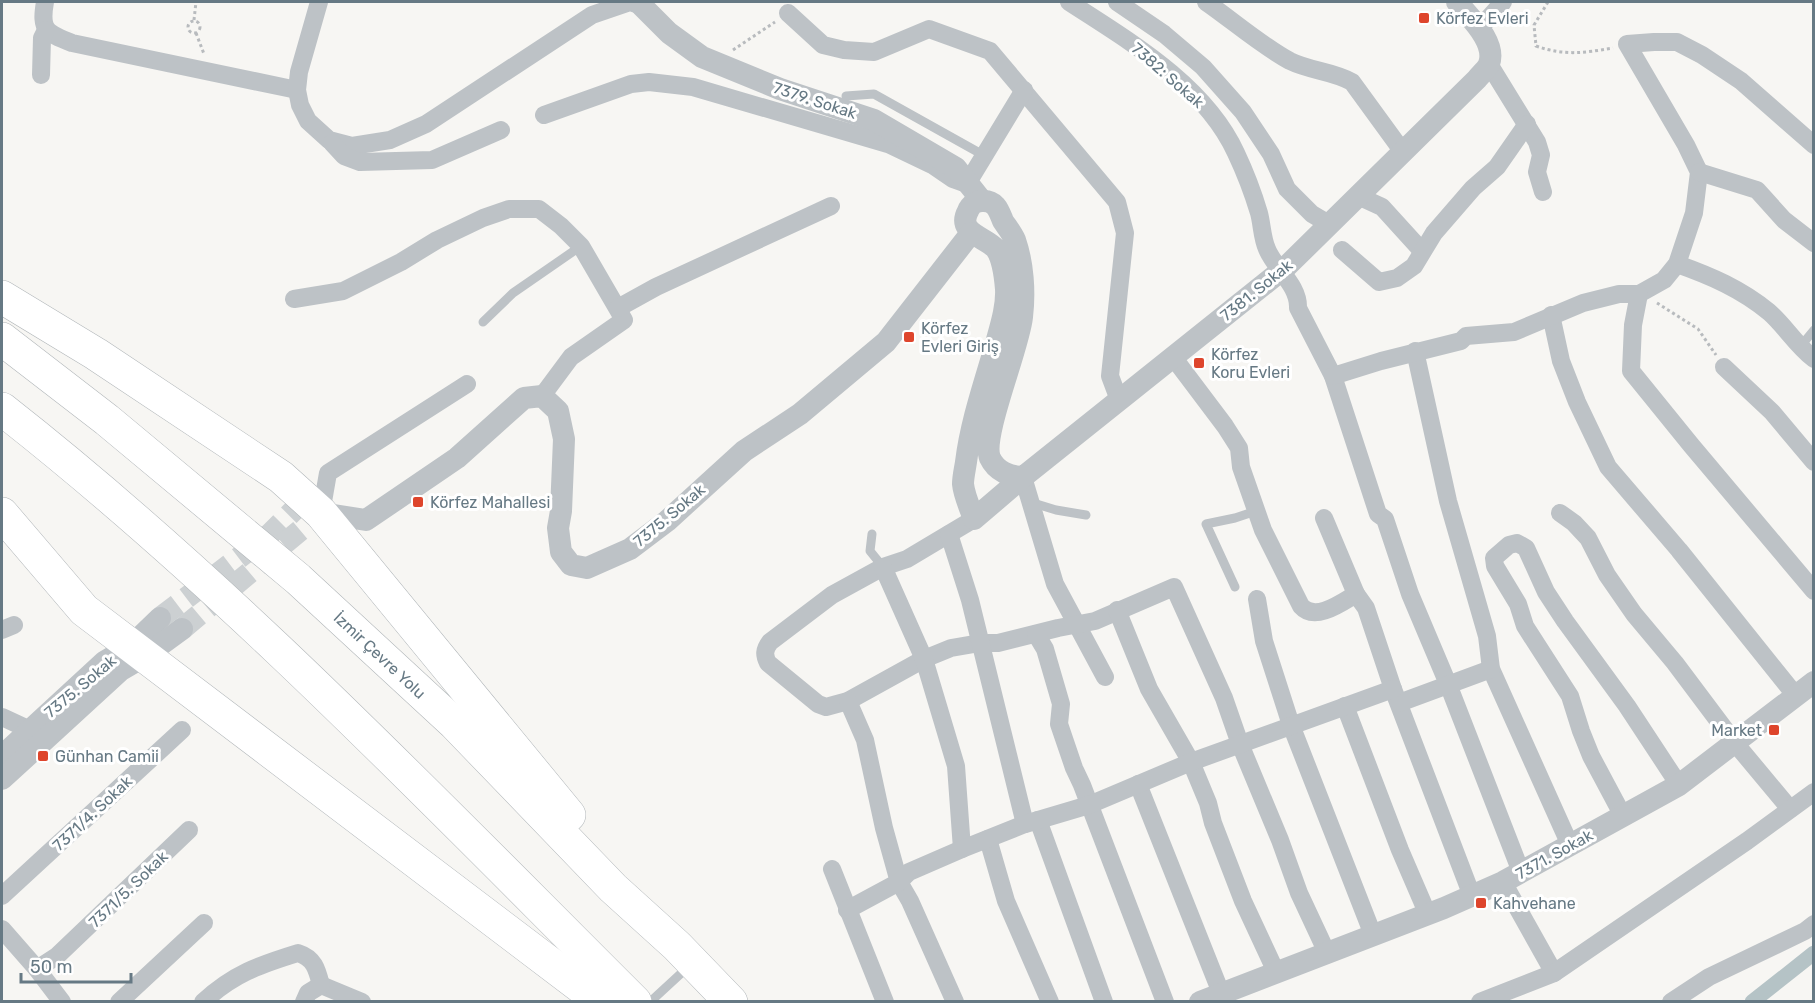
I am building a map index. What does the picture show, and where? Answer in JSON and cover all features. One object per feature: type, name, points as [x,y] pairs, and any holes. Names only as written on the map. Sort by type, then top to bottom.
[{"type":"highway","points":[[2,297],[96,354],[281,477],[321,513],[685,955]]},
{"type":"highway","name":"İzmir Çevre Yolu","points":[[2,339],[107,420],[298,579],[455,724],[613,888],[732,1002]]},
{"type":"highway","points":[[2,409],[115,502],[250,622],[635,1002]]},
{"type":"highway","points":[[2,514],[84,610],[601,1002]]},
{"type":"street","points":[[45,2],[43,20],[46,30],[52,36],[297,90]]},
{"type":"street","points":[[319,2],[299,72],[297,90],[300,105],[308,121],[344,156],[360,162],[432,160],[501,130]]},
{"type":"street","points":[[329,140],[352,146],[390,140],[407,134],[426,124],[592,15],[630,2],[641,4]]},
{"type":"street","name":"7382: Sokak","points":[[1069,2],[1137,47],[1197,96],[1221,125],[1236,153],[1259,213],[1267,248],[1280,271],[1299,296],[1298,308],[1333,376],[1378,514],[1385,519],[1410,594],[1448,684],[1512,877],[1554,973]]},
{"type":"street","name":"7382: Sokak","points":[[1117,2],[1164,34],[1203,67],[1243,112],[1271,154],[1287,189],[1312,214],[1329,224]]},
{"type":"street","points":[[1206,2],[1288,59],[1308,70],[1340,75],[1352,82],[1403,152]]},
{"type":"street","points":[[1457,2],[1490,47],[1489,64],[1537,142],[1541,155],[1538,172],[1544,192]]},
{"type":"street","points":[[1479,29],[1503,2]]},
{"type":"street","name":"7379. Sokak","points":[[641,4],[669,33],[702,57],[780,89],[874,120],[956,168],[982,201],[994,204],[1014,237],[1020,256],[1023,285],[1022,317],[1016,348],[991,426],[989,457],[1011,477],[1023,477]]},
{"type":"street","points":[[788,13],[823,45],[844,50],[874,52],[929,29],[990,51],[1024,90],[1117,202],[1125,233],[1110,376],[1119,400]]},
{"type":"street","points":[[41,75],[42,38],[46,30]]},
{"type":"street","points":[[1333,376],[1415,351],[1461,341],[1466,336],[1514,332],[1583,303],[1619,294],[1639,294],[1664,280],[1677,264],[1694,213],[1699,172],[1686,145],[1627,45],[1677,42],[1742,81],[1814,145]]},
{"type":"street","name":"7381. Sokak","points":[[974,519],[1280,271],[1477,79],[1489,64]]},
{"type":"street","points":[[544,115],[631,84],[649,82],[693,87],[888,144],[934,166],[953,179],[967,184],[1024,90]]},
{"type":"street","points":[[1342,250],[1379,282],[1397,278],[1414,266],[1434,233],[1473,188],[1497,167],[1527,124]]},
{"type":"street","points":[[1699,172],[1756,190],[1784,220],[1814,243]]},
{"type":"street","points":[[1358,196],[1382,207],[1422,252]]},
{"type":"street","points":[[982,201],[971,206],[965,217],[965,223],[977,236],[996,249],[1002,264],[1006,290],[1002,320],[969,437],[963,486],[974,519],[907,559],[884,567],[832,595],[770,642],[765,656],[768,663],[818,704],[826,707],[848,701],[951,648],[980,643],[998,643],[1095,621],[1174,587],[1224,698],[1299,893],[1327,953]]},
{"type":"street","points":[[618,308],[666,283],[831,206]]},
{"type":"street","points":[[294,299],[343,291],[401,262],[436,240],[483,218],[509,209],[539,209],[581,246],[624,320],[571,357],[542,396],[524,398],[457,458],[366,520],[321,513],[328,472],[467,384]]},
{"type":"street","points":[[977,236],[994,235],[999,231],[1002,219]]},
{"type":"street","name":"7375. Sokak","points":[[542,396],[558,411],[564,439],[561,511],[558,528],[561,552],[571,565],[587,568],[630,549],[667,521],[744,451],[800,414],[886,342],[977,236]]},
{"type":"street","points":[[1677,264],[1730,285],[1770,312],[1807,354]]},
{"type":"street","points":[[1639,294],[1633,325],[1631,371],[1814,591]]},
{"type":"street","points":[[1551,315],[1561,361],[1577,402],[1608,467],[1805,689]]},
{"type":"street","points":[[1415,351],[1448,501],[1487,636],[1491,669],[1570,845]]},
{"type":"street","points":[[1173,357],[1239,448],[1241,466],[1263,530],[1300,606],[1306,612],[1314,614],[1356,594]]},
{"type":"street","points":[[1724,367],[1773,412],[1814,462]]},
{"type":"street","points":[[1023,477],[1055,584],[1105,677]]},
{"type":"street","points":[[1560,513],[1574,523],[1588,538],[1607,575],[1634,614],[1790,809]]},
{"type":"street","points":[[1324,518],[1356,594],[1366,608],[1396,696],[1472,896]]},
{"type":"street","points":[[949,534],[970,600],[980,643],[1032,822],[1104,1002]]},
{"type":"street","points":[[1494,558],[1509,545],[1517,543],[1526,548],[1546,591],[1565,621],[1627,706],[1679,785]]},
{"type":"street","points":[[1463,552],[1494,558]]},
{"type":"street","points":[[1494,558],[1495,566],[1518,604],[1525,626],[1570,696],[1592,756],[1623,816]]},
{"type":"street","points":[[884,567],[924,660],[956,766],[962,849]]},
{"type":"street","points":[[1257,599],[1264,641],[1291,725],[1373,935]]},
{"type":"street","points":[[1117,610],[1149,689],[1191,762],[1243,901],[1276,972]]},
{"type":"street","name":"7375. Sokak","points":[[138,651],[160,618]]},
{"type":"street","name":"7375. Sokak","points":[[2,756],[104,662],[138,651],[182,629]]},
{"type":"street","points":[[1036,634],[1045,649],[1061,704],[1059,724],[1164,1002]]},
{"type":"street","points":[[2,779],[121,670],[138,651]]},
{"type":"street","points":[[847,910],[899,882],[909,872],[962,849],[1032,822],[1089,805],[1191,762],[1345,705],[1448,684],[1491,669]]},
{"type":"street","name":"7371. Sokak","points":[[1200,1002],[1428,915],[1512,877],[1679,785],[1805,689]]},
{"type":"street","points":[[848,701],[865,740],[884,828],[899,882],[910,901],[955,1002]]},
{"type":"street","points":[[1345,705],[1400,850],[1428,915]]},
{"type":"street","points":[[2,717],[30,730]]},
{"type":"street","name":"7371/4. Sokak","points":[[2,896],[182,730]]},
{"type":"street","points":[[1138,784],[1221,993]]},
{"type":"street","points":[[1480,1002],[1554,973],[1747,841],[1814,792]]},
{"type":"street","name":"7371/5. Sokak","points":[[37,969],[57,956],[189,831]]},
{"type":"street","points":[[988,839],[1006,901],[1050,1002]]},
{"type":"street","points":[[831,869],[885,1002]]},
{"type":"street","points":[[119,1002],[204,923]]},
{"type":"street","points":[[1671,1002],[1709,977],[1805,931],[1814,924]]},
{"type":"street","points":[[2,929],[62,1002]]},
{"type":"street","points":[[203,1002],[223,984],[246,971],[298,953],[306,956],[317,966],[321,984]]},
{"type":"street","points":[[304,1002],[308,993],[321,984]]},
{"type":"street","points":[[321,984],[362,1002]]},
{"type":"lane","points":[[846,96],[874,94],[985,156]]},
{"type":"lane","points":[[483,322],[513,293],[581,246]]},
{"type":"lane","points":[[1807,354],[1814,330]]},
{"type":"lane","points":[[1030,502],[1056,510],[1086,515]]},
{"type":"lane","points":[[1235,587],[1206,524],[1256,511]]},
{"type":"lane","points":[[872,534],[870,550],[884,567]]},
{"type":"lane","points":[[650,1002],[685,955]]},
{"type":"path","points":[[194,20],[200,28],[194,34],[188,31],[187,27],[194,20],[196,2]]},
{"type":"path","points":[[1548,2],[1534,25],[1536,46],[1557,53],[1586,53],[1627,45]]},
{"type":"path","points":[[714,62],[788,13]]},
{"type":"path","points":[[1639,294],[1698,329],[1724,367]]},
{"type":"waterway","points":[[1752,1002],[1814,953]]},
{"type":"tunnel","points":[[160,618],[270,534],[306,498]]},
{"type":"tunnel","points":[[182,629],[321,513]]},
{"type":"place","name":"Körfez Evleri","points":[[1424,18]]},
{"type":"place","name":"Körfez Evleri Giriş","points":[[909,337]]},
{"type":"place","name":"Körfez Koru Evleri","points":[[1199,363]]},
{"type":"place","name":"Körfez Mahallesi","points":[[418,502]]},
{"type":"place","name":"Market","points":[[1774,730]]},
{"type":"place","name":"Günhan Camii","points":[[43,756]]},
{"type":"place","name":"Kahvehane","points":[[1481,903]]}]
